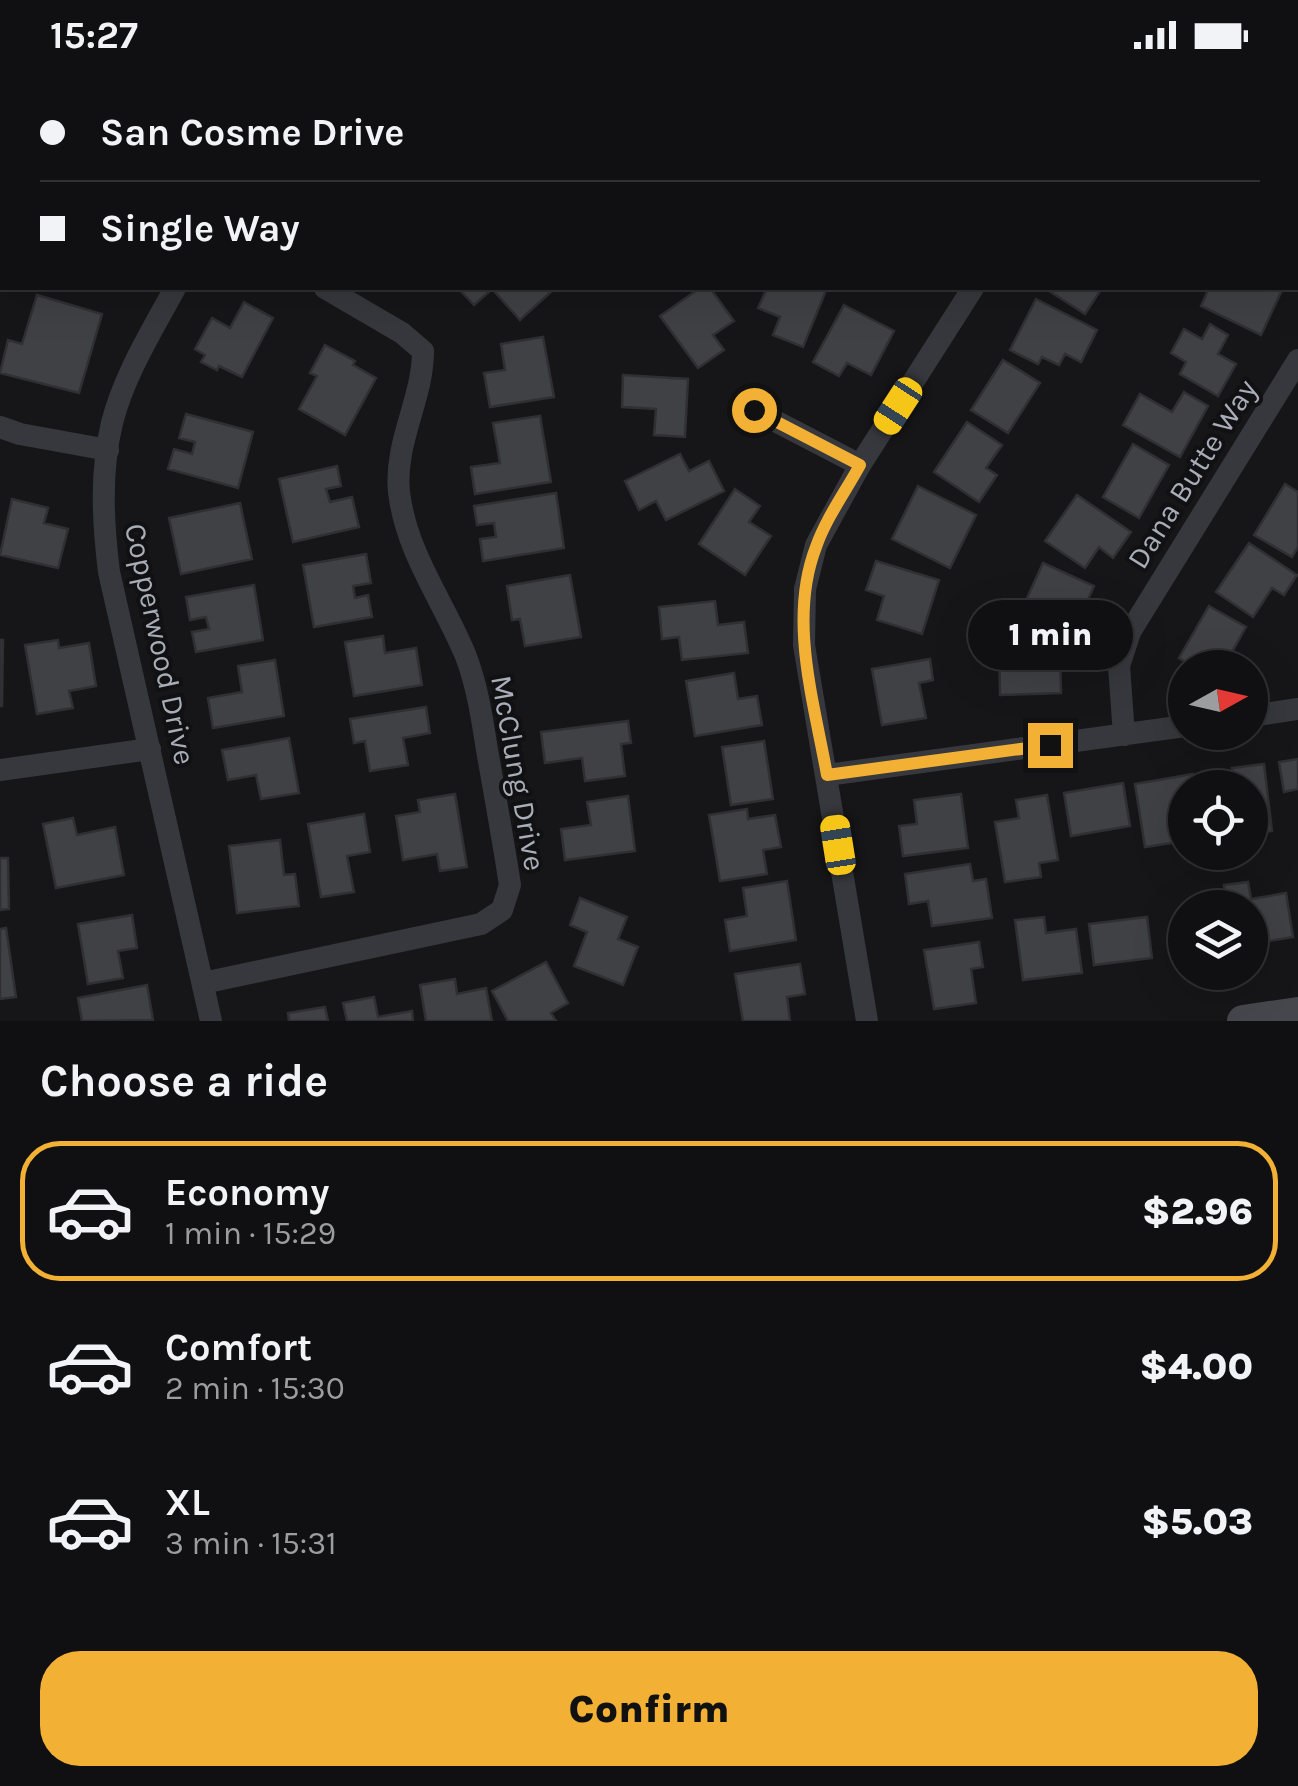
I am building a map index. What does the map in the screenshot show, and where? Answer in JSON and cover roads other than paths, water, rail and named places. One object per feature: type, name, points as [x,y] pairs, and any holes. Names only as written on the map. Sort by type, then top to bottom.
[{"type":"main road","points":[[1243,1021],[1298,1013]]},
{"type":"street","name":"Copperwood Drive","points":[[174,290],[133,367],[112,422],[102,516],[109,572],[211,1021]]},
{"type":"street","name":"McClung Drive","points":[[202,983],[481,924],[502,910],[510,885],[480,707],[466,655],[427,582],[409,536],[399,491],[401,445],[423,377],[423,351],[402,333],[328,290]]},
{"type":"street","points":[[867,1021],[804,644],[804,589],[816,546],[860,465],[972,290]]},
{"type":"street","name":"Dana Butte Way","points":[[1124,734],[1120,666],[1130,632],[1298,360]]},
{"type":"street","points":[[754,410],[860,465]]},
{"type":"street","points":[[0,427],[108,450]]},
{"type":"street","points":[[1268,714],[1298,710]]},
{"type":"street","points":[[827,775],[1168,728]]},
{"type":"street","points":[[0,770],[150,749]]}]
